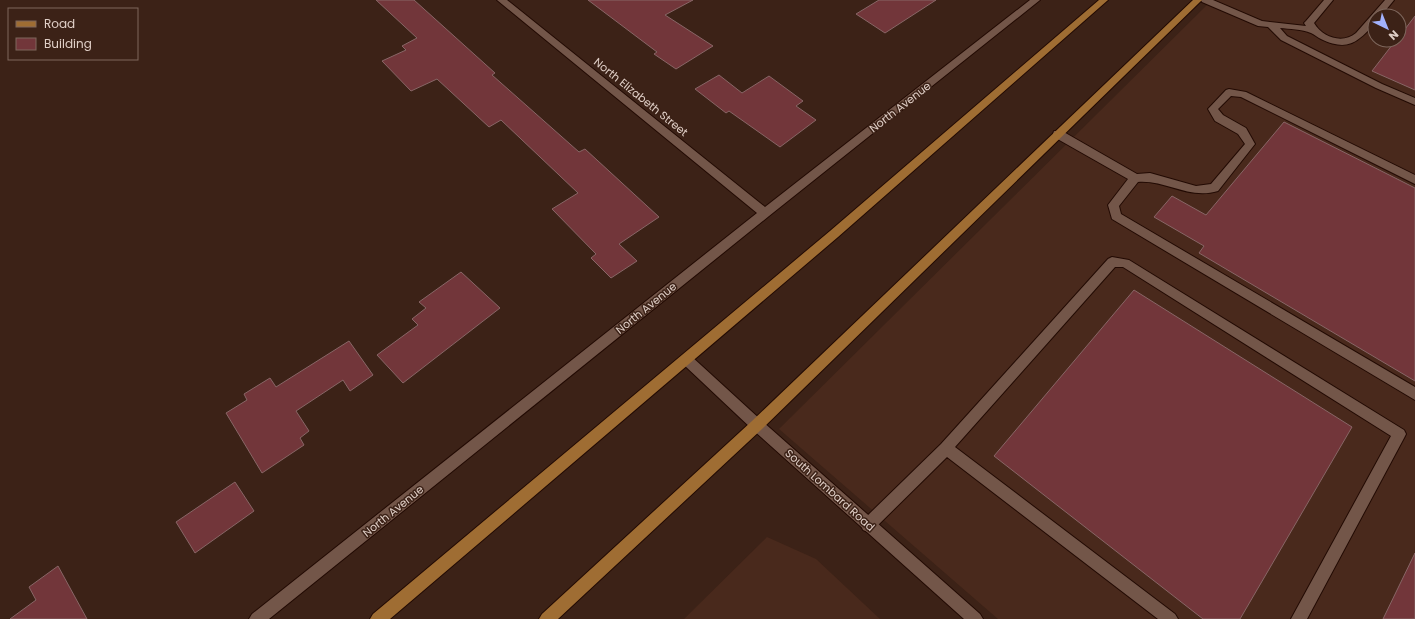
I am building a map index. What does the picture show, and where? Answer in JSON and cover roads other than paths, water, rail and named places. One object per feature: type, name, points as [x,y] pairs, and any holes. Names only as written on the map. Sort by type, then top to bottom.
[{"type":"main road","points":[[378,619],[687,360],[998,94],[1104,0]]},
{"type":"main road","points":[[547,619],[756,425],[1198,0]]},
{"type":"street","name":"North Elizabeth Street","points":[[501,0],[765,213]]},
{"type":"street","name":"North Avenue","points":[[257,619],[765,213],[1036,0]]},
{"type":"street","points":[[1205,0],[1252,21],[1312,30],[1337,43],[1346,43],[1354,39],[1367,25]]},
{"type":"street","points":[[1312,30],[1309,23],[1329,0]]},
{"type":"street","points":[[1382,8],[1390,0]]},
{"type":"street","points":[[1271,25],[1284,38],[1379,86],[1415,102]]},
{"type":"street","points":[[1058,134],[1135,178],[1150,177],[1196,190],[1214,188],[1250,144],[1242,131],[1219,118],[1213,109],[1229,92],[1243,94],[1415,180]]},
{"type":"street","points":[[1135,178],[1113,205],[1116,216],[1415,394]]},
{"type":"street","points":[[868,525],[946,448],[1112,262],[1125,263],[1399,434],[1299,619]]},
{"type":"street","name":"South Lombard Road","points":[[687,360],[756,425],[975,619]]},
{"type":"street","points":[[946,448],[1170,619]]}]
